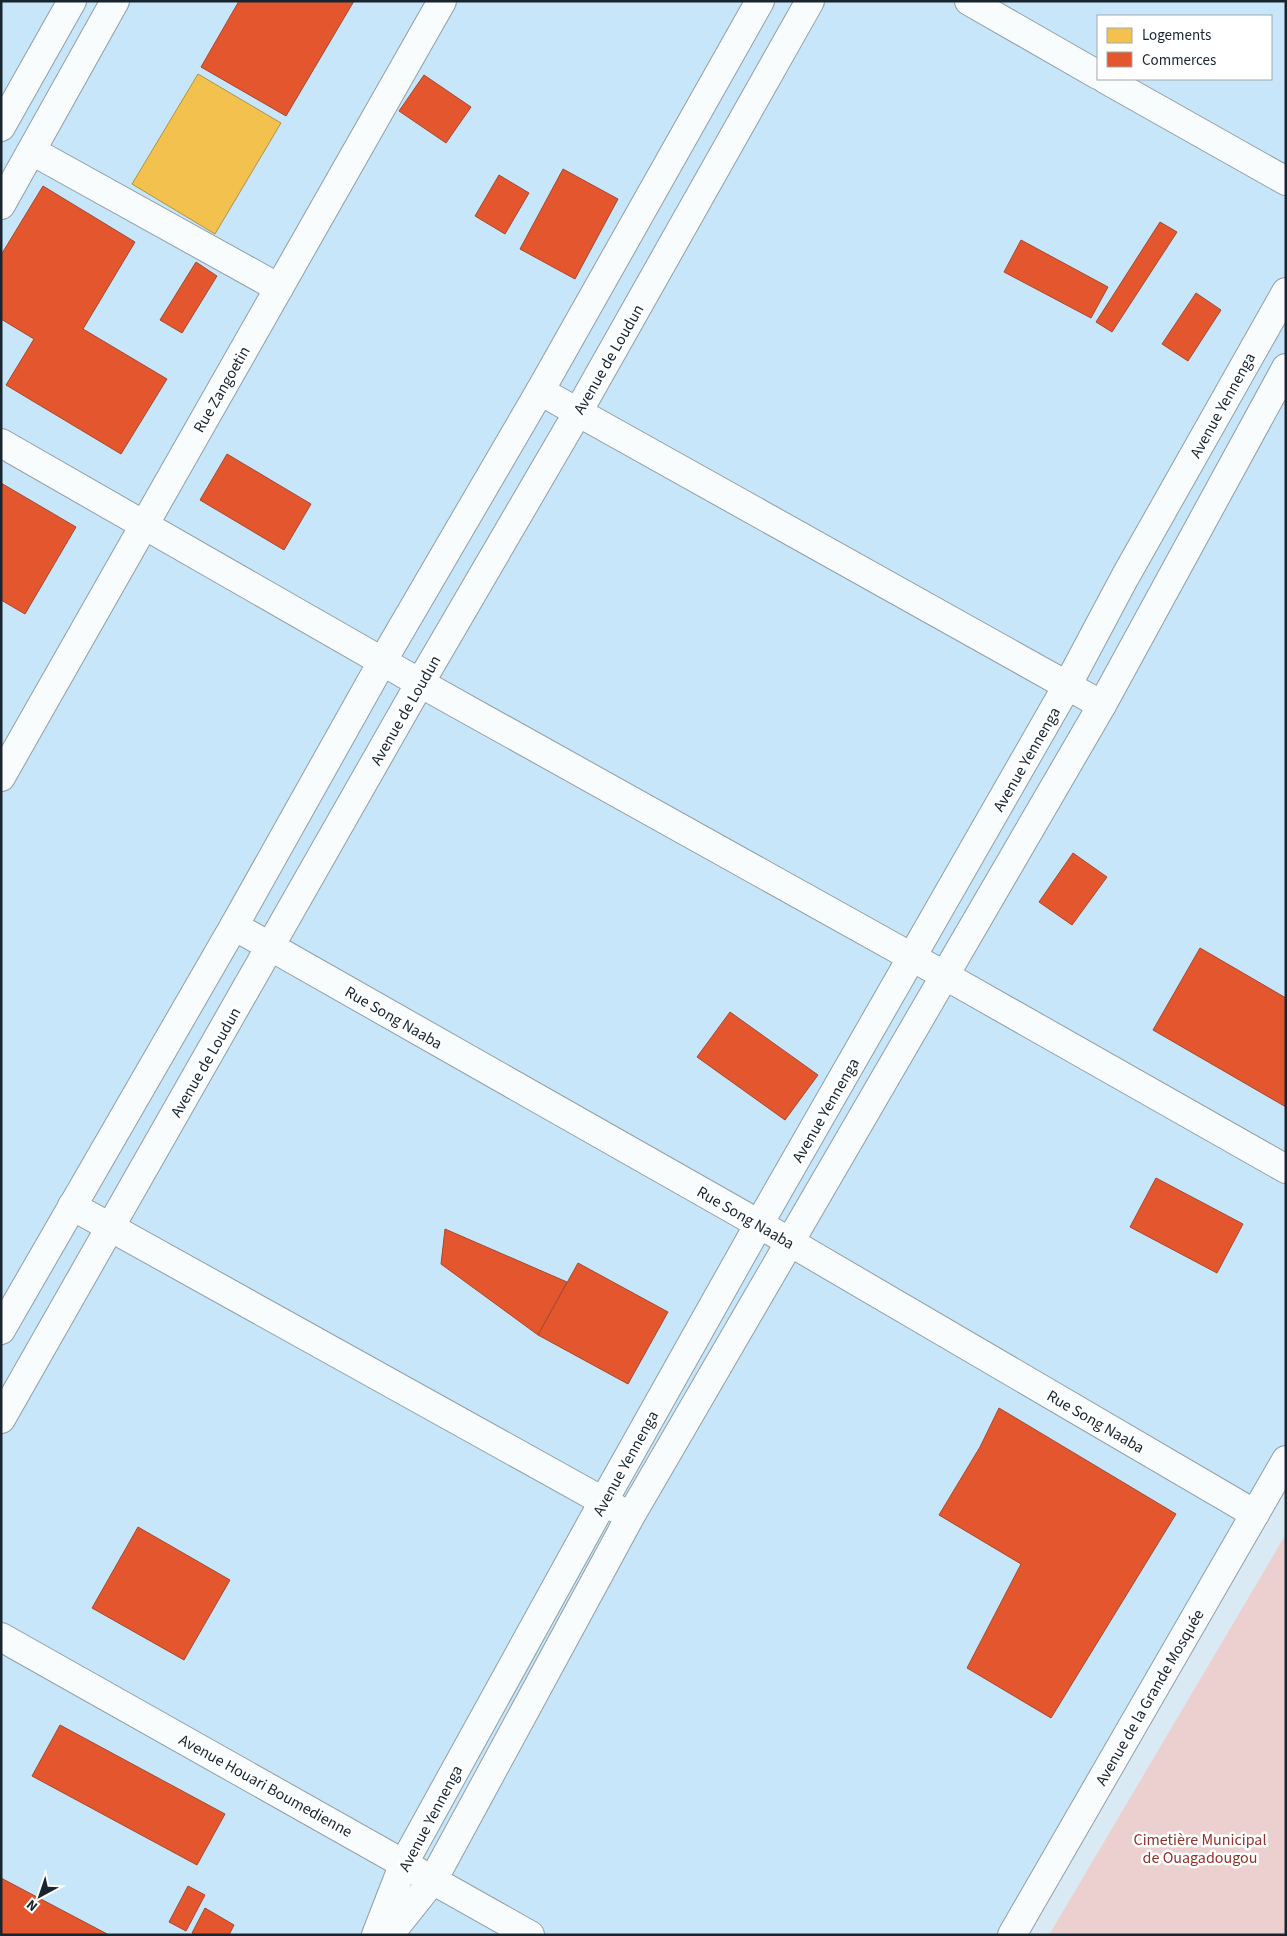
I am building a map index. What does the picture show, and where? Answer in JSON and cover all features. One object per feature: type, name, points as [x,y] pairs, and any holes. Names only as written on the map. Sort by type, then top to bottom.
[{"type":"street","points":[[1,205],[115,1]]},
{"type":"street","name":"Rue Zangoetin","points":[[1,777],[442,1]]},
{"type":"street","points":[[1,1330],[234,926],[382,662],[540,391],[760,1]]},
{"type":"street","name":"Avenue de Loudun","points":[[1,1419],[420,683],[578,412],[810,1]]},
{"type":"street","points":[[969,1],[1097,74]]},
{"type":"street","points":[[1,127],[67,11],[94,38]]},
{"type":"street","points":[[1107,80],[1286,181]]},
{"type":"street","points":[[32,151],[279,288]]},
{"type":"street","name":"Avenue Yennenga","points":[[376,1935],[404,1863],[603,1502],[759,1224],[1067,686],[1135,560],[1286,292]]},
{"type":"street","name":"Avenue Yennenga","points":[[389,1935],[433,1880],[630,1517],[1102,705],[1286,368]]},
{"type":"street","points":[[540,391],[1102,705]]},
{"type":"street","points":[[1,443],[382,662],[944,975],[1286,1169]]},
{"type":"street","name":"Rue Song Naaba","points":[[234,926],[759,1224],[1255,1514]]},
{"type":"street","points":[[72,1206],[630,1517]]},
{"type":"street","name":"Avenue de la Grande Mosquée","points":[[1012,1935],[1286,1460]]},
{"type":"street","name":"Avenue Houari Boumedienne","points":[[1,1637],[530,1935]]},
{"type":"shaded area","points":[[1,1],[1286,1],[1286,1460],[1012,1935],[1,1935]]},
{"type":"green space","name":"Cimetière Municipal de Ouagadougou","points":[[1286,1534],[1286,1935],[1049,1935]]},
{"type":"building: Logements","points":[[198,74],[281,123],[215,234],[132,184]]},
{"type":"building: Commerces","points":[[239,1],[354,1],[286,116],[201,67]]},
{"type":"building: Commerces","points":[[424,75],[471,107],[446,143],[399,111]]},
{"type":"building: Commerces","points":[[563,169],[618,199],[575,279],[520,249]]},
{"type":"building: Commerces","points":[[499,175],[529,193],[505,234],[475,216]]},
{"type":"building: Commerces","points":[[43,186],[135,242],[83,329],[167,379],[121,454],[6,385],[34,339],[1,319],[1,255]]},
{"type":"building: Commerces","points":[[1160,222],[1177,232],[1112,332],[1096,322]]},
{"type":"building: Commerces","points":[[1021,240],[1108,287],[1091,318],[1004,272]]},
{"type":"building: Commerces","points":[[196,262],[217,276],[182,333],[160,320]]},
{"type":"building: Commerces","points":[[1196,293],[1221,310],[1188,361],[1162,344]]},
{"type":"building: Commerces","points":[[227,454],[311,504],[284,550],[200,500]]},
{"type":"building: Commerces","points":[[1,483],[76,527],[25,614],[1,600]]},
{"type":"building: Commerces","points":[[1073,853],[1107,877],[1072,925],[1039,902]]},
{"type":"building: Commerces","points":[[1200,948],[1286,998],[1286,1107],[1153,1030]]},
{"type":"building: Commerces","points":[[730,1012],[818,1075],[785,1120],[697,1057]]},
{"type":"building: Commerces","points":[[1156,1178],[1243,1224],[1217,1273],[1130,1227]]},
{"type":"building: Commerces","points":[[445,1229],[567,1282],[538,1335],[441,1264]]},
{"type":"building: Commerces","points":[[578,1263],[668,1312],[628,1384],[538,1335]]},
{"type":"building: Commerces","points":[[999,1408],[1176,1514],[1051,1718],[967,1668],[1021,1564],[939,1515],[980,1447]]},
{"type":"building: Commerces","points":[[138,1527],[230,1580],[184,1660],[92,1608]]},
{"type":"building: Commerces","points":[[60,1725],[225,1814],[197,1865],[32,1776]]},
{"type":"building: Commerces","points":[[1,1878],[109,1935],[1,1935]]},
{"type":"building: Commerces","points":[[188,1886],[205,1895],[186,1931],[169,1922]]},
{"type":"building: Commerces","points":[[205,1908],[234,1925],[229,1935],[196,1935],[192,1933]]}]
